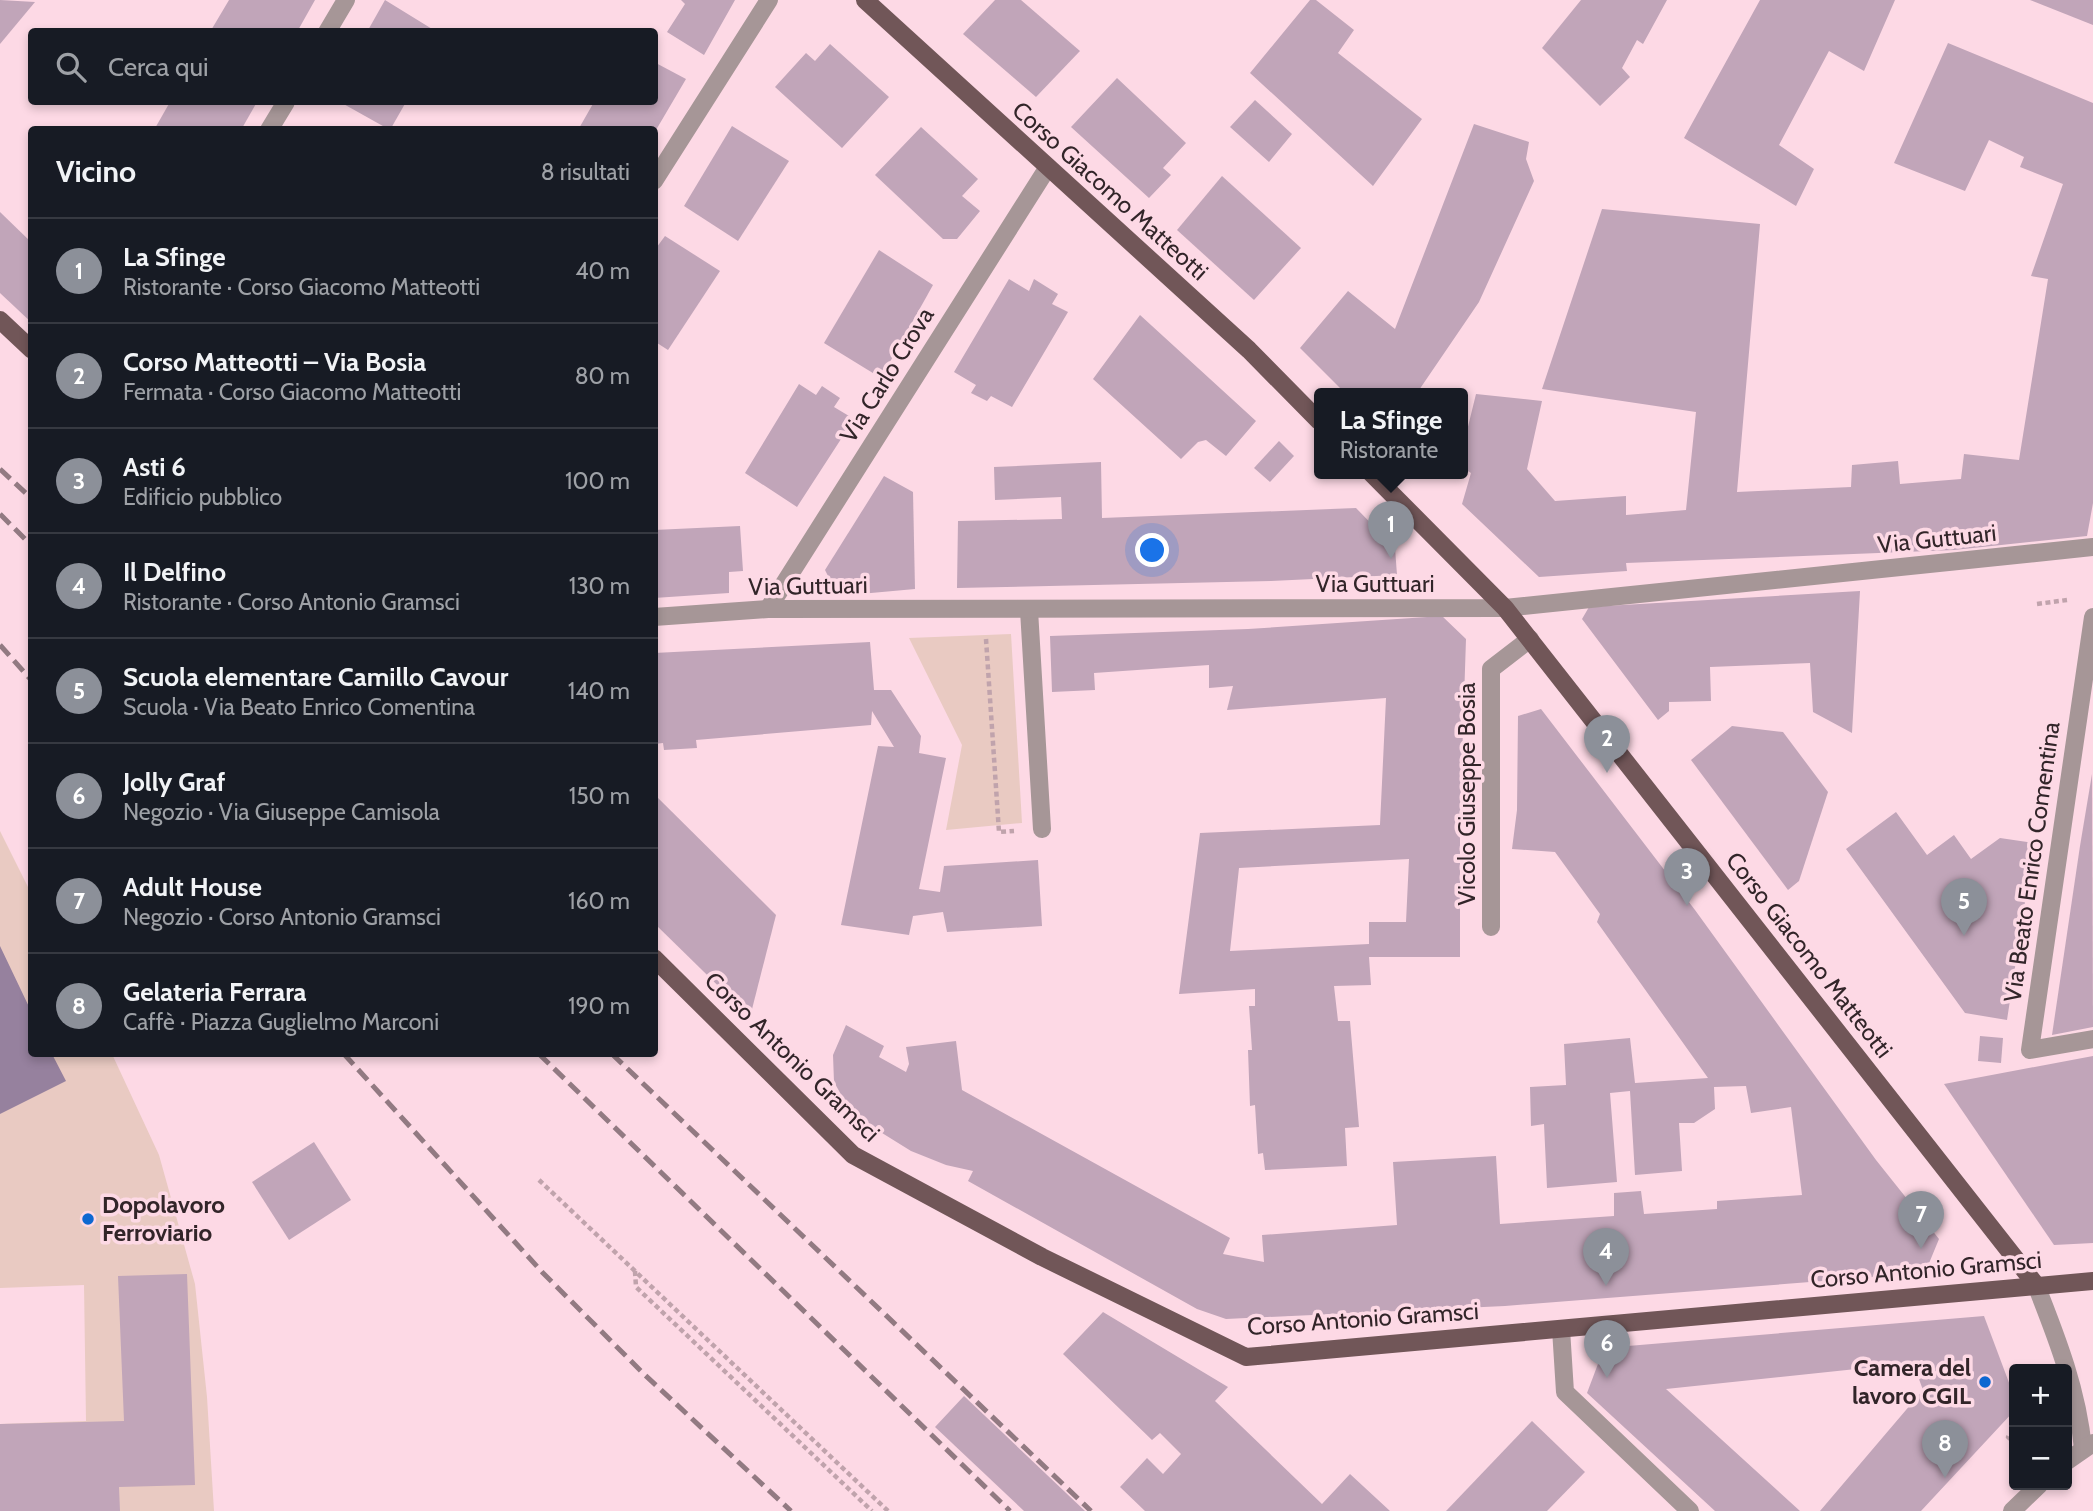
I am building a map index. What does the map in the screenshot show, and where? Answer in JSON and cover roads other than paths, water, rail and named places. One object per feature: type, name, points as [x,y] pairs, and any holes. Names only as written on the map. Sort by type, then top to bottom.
[{"type":"main road","name":"Corso Giacomo Matteotti","points":[[865,0],[1249,350],[1314,416]]},
{"type":"main road","points":[[0,320],[28,345]]},
{"type":"main road","name":"Corso Giacomo Matteotti","points":[[1377,479],[1505,608],[2036,1285]]},
{"type":"main road","name":"Corso Antonio Gramsci","points":[[658,962],[853,1155],[1042,1257],[1245,1357],[2084,1281],[2093,1292]]},
{"type":"street","points":[[329,28],[346,0]]},
{"type":"street","points":[[658,175],[769,0]]},
{"type":"street","points":[[271,126],[284,105]]},
{"type":"street","name":"Via Carlo Crova","points":[[768,609],[1048,167]]},
{"type":"street","name":"Via Guttuari","points":[[658,617],[768,609],[1505,608],[2093,547]]},
{"type":"street","points":[[1029,610],[1042,830]]},
{"type":"street","name":"Via Beato Enrico Comentina","points":[[2093,618],[2029,1050],[2093,1039]]},
{"type":"street","name":"Vicolo Giuseppe Bosia","points":[[1491,927],[1492,669],[1530,639]]},
{"type":"street","points":[[2036,1285],[2064,1357],[2088,1446],[2072,1457]]},
{"type":"street","points":[[1561,1329],[1566,1392],[1690,1511]]},
{"type":"street","points":[[2012,1511],[2034,1490]]},
{"type":"railway","points":[[0,469],[28,495]]},
{"type":"railway","points":[[0,514],[28,542]]},
{"type":"railway","points":[[0,645],[28,676]]},
{"type":"railway","points":[[347,1057],[543,1273],[645,1375],[791,1511]]},
{"type":"railway","points":[[542,1057],[1010,1511]]},
{"type":"railway","points":[[615,1057],[1091,1511]]},
{"type":"place","name":"La Sfinge","points":[[1391,559]]},
{"type":"place","name":"Corso Matteotti – Via Bosia","points":[[1607,773]]},
{"type":"place","name":"Asti 6","points":[[1687,906]]},
{"type":"place","name":"Scuola elementare Camillo Cavour","points":[[1964,936]]},
{"type":"place","name":"Dopolavoro Ferroviario","points":[[88,1219]]},
{"type":"place","name":"Adult House","points":[[1921,1249]]},
{"type":"place","name":"Il Delfino","points":[[1606,1286]]},
{"type":"place","name":"Jolly Graf","points":[[1607,1378]]},
{"type":"place","name":"Camera del lavoro CGIL","points":[[1985,1382]]},
{"type":"place","name":"Gelateria Ferrara","points":[[1945,1478]]}]
